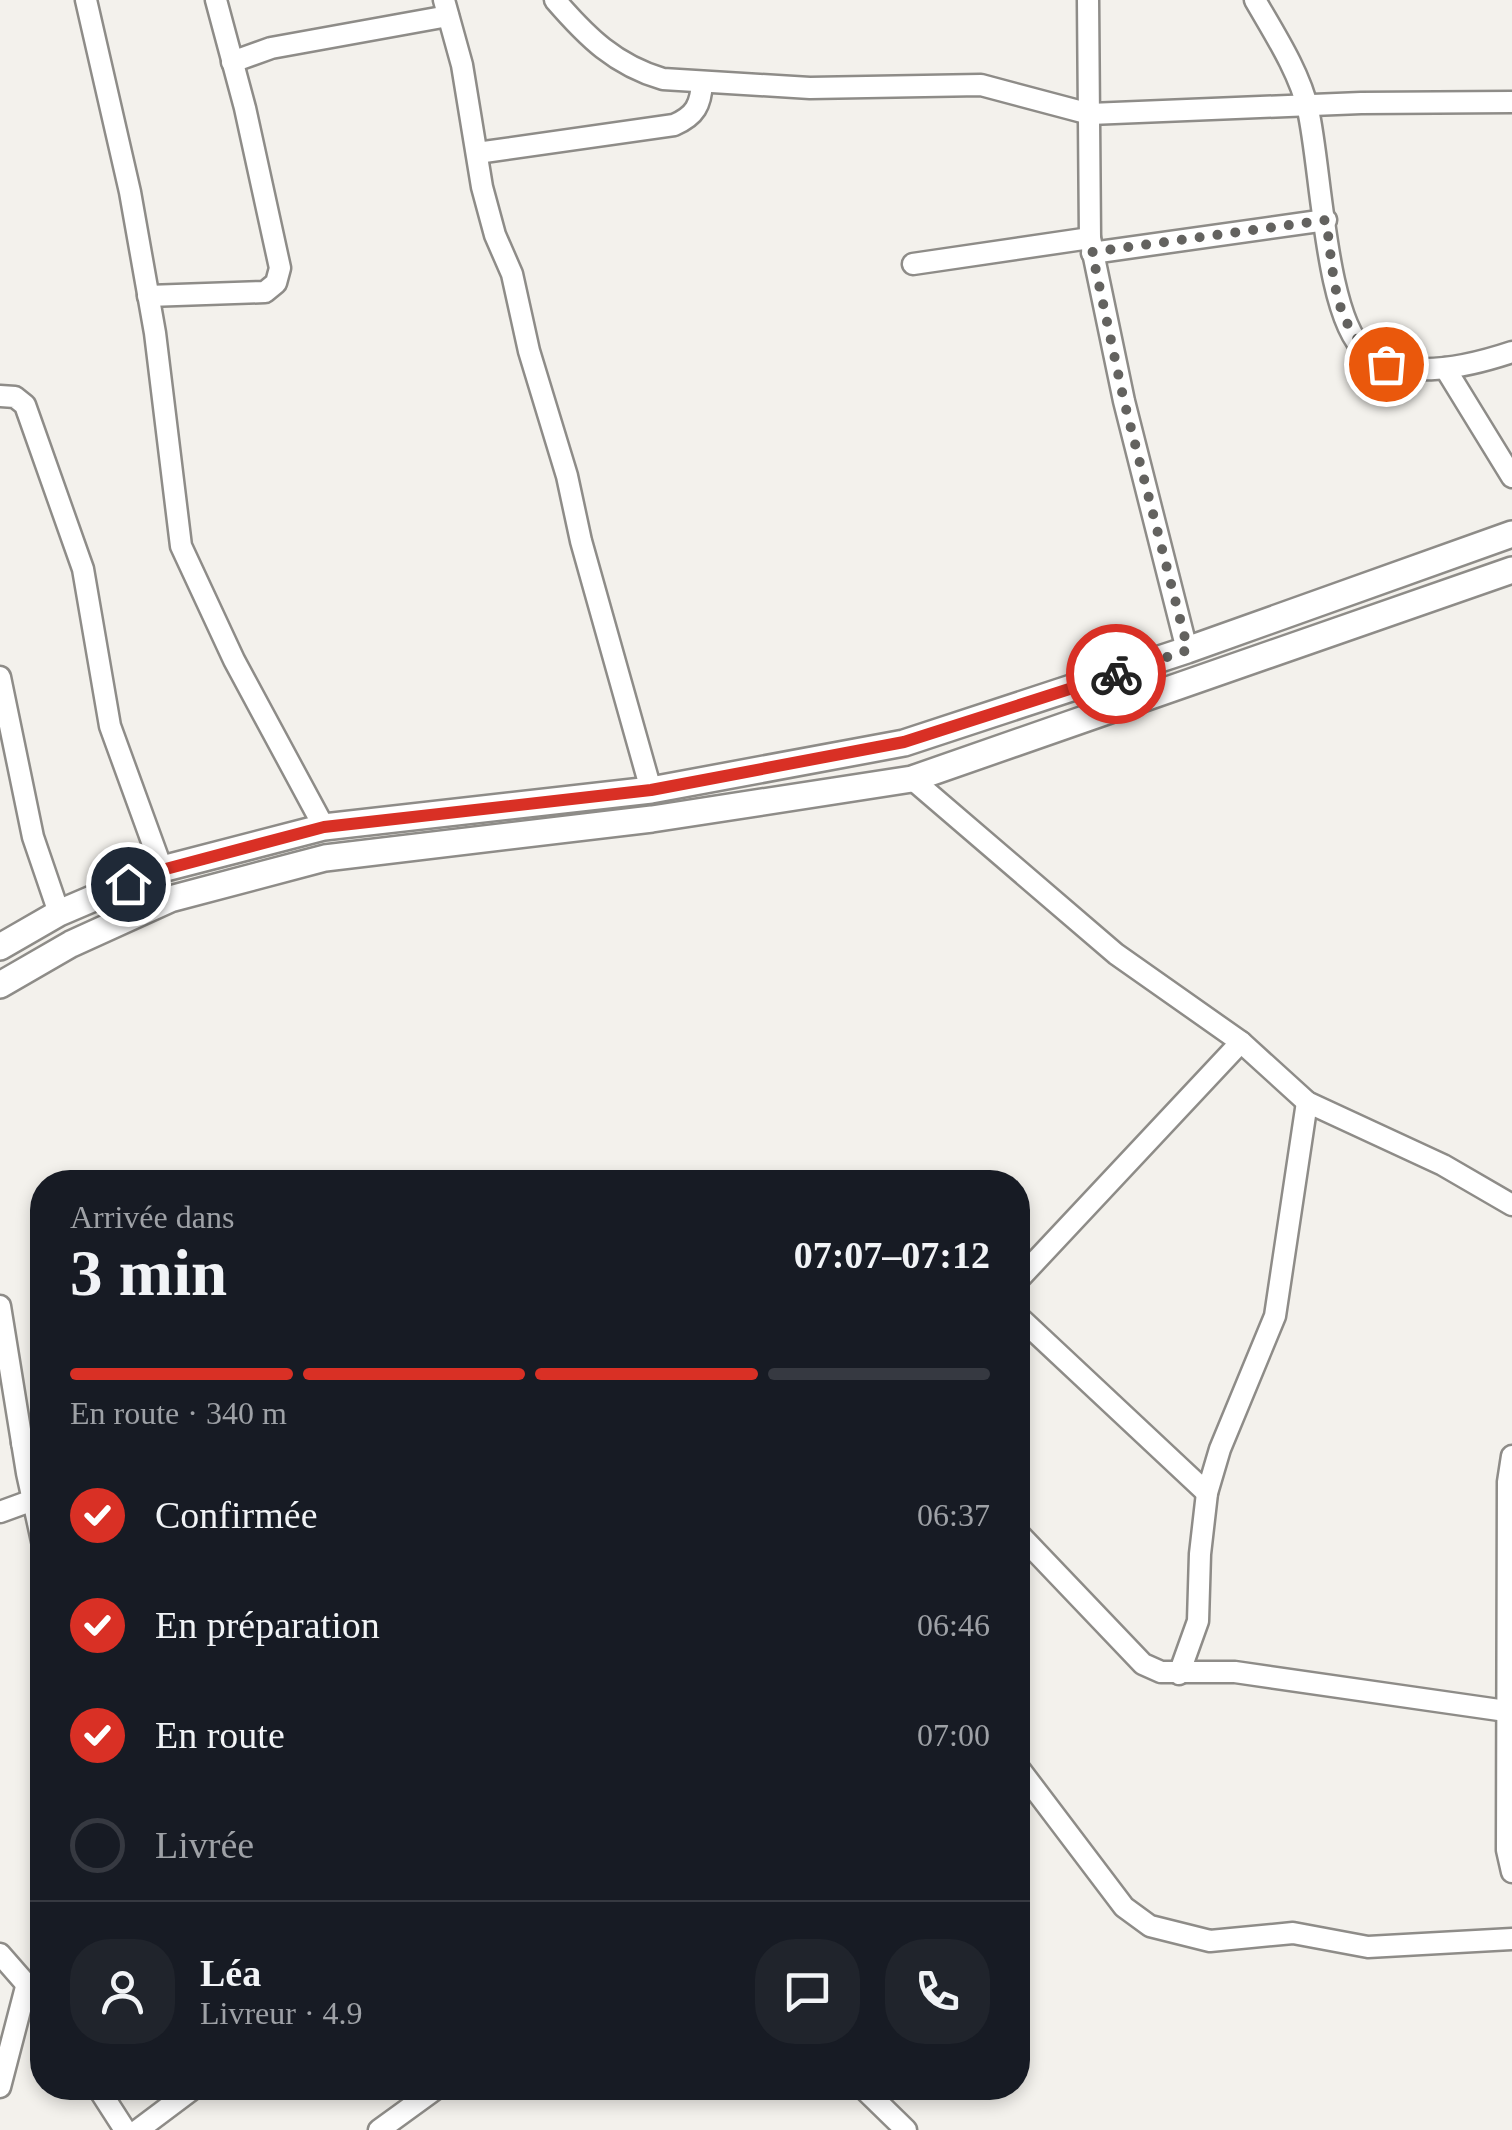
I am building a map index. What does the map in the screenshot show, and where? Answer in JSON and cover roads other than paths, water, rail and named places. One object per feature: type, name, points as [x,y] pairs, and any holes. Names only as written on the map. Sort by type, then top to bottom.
[{"type":"street","points":[[86,0],[130,192],[181,546],[234,660],[324,827]]},
{"type":"street","points":[[148,296],[265,292],[276,284],[280,268],[216,0]]},
{"type":"street","points":[[555,0],[593,44],[646,74],[702,82],[810,88],[981,85],[1090,114],[1512,102]]},
{"type":"street","points":[[1088,0],[1091,245],[1124,401],[1188,650]]},
{"type":"street","points":[[1255,0],[1308,106],[1338,297],[1348,331],[1364,350],[1386,364],[1445,368],[1512,352]]},
{"type":"street","points":[[232,62],[271,48],[446,8],[462,66],[495,235],[512,274],[529,351],[567,476],[580,541],[651,790]]},
{"type":"street","points":[[477,154],[674,125],[689,119],[698,107],[702,82]]},
{"type":"street","points":[[913,264],[1326,220]]},
{"type":"street","points":[[1445,368],[1512,477]]},
{"type":"street","points":[[0,396],[15,397],[25,405],[56,488],[83,569],[110,726],[162,870]]},
{"type":"street","points":[[0,947],[59,914],[162,870],[324,827],[651,790],[904,742],[1188,650],[1512,534]]},
{"type":"street","points":[[0,985],[71,944],[170,899],[325,858],[652,819],[912,780],[1512,570]]},
{"type":"street","points":[[0,677],[33,836],[59,914]]},
{"type":"street","points":[[912,780],[1116,954],[1241,1042],[1307,1102],[1443,1165],[1512,1206]]},
{"type":"street","points":[[1030,1267],[1241,1042]]},
{"type":"street","points":[[1179,1674],[1198,1621],[1200,1554],[1208,1494],[1220,1449],[1275,1316],[1307,1102]]},
{"type":"street","points":[[0,1306],[30,1434]]},
{"type":"street","points":[[1030,1327],[1208,1494]]},
{"type":"street","points":[[1512,1456],[1508,1482],[1506,1711],[1507,1850],[1512,1872]]},
{"type":"street","points":[[0,1512],[30,1501]]},
{"type":"street","points":[[1030,1546],[1142,1664],[1162,1672],[1220,1671],[1506,1711]]},
{"type":"street","points":[[1030,1783],[1124,1907],[1150,1926],[1210,1941],[1293,1933],[1368,1947],[1512,1940]]},
{"type":"street","points":[[0,1954],[30,1990]]},
{"type":"street","points":[[0,2086],[26,1986]]},
{"type":"street","points":[[106,2100],[125,2130]]},
{"type":"street","points":[[138,2130],[178,2100]]},
{"type":"street","points":[[379,2130],[420,2100]]},
{"type":"street","points":[[875,2100],[906,2130]]}]
